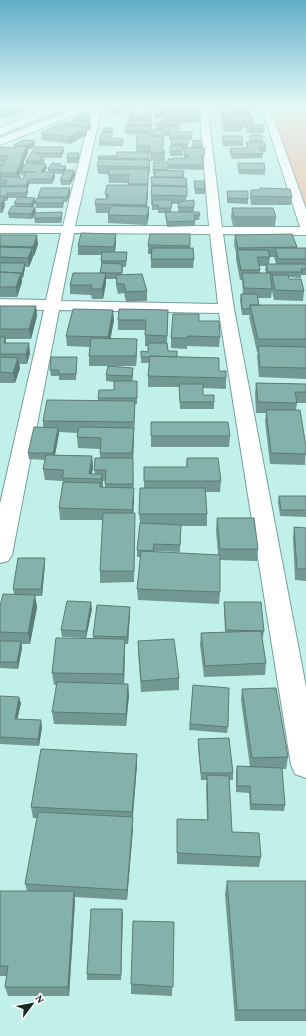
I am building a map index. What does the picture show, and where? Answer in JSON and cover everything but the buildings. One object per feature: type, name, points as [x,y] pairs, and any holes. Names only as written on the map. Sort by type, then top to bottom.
[{"type":"street","points":[[0,555],[68,230],[86,153]]},
{"type":"street","points":[[208,153],[226,308],[306,764]]},
{"type":"street","points":[[281,153],[306,227]]},
{"type":"street","points":[[0,229],[306,231]]},
{"type":"street","points":[[0,304],[226,308]]},
{"type":"shaded area","points":[[282,153],[306,153],[306,227]]}]
